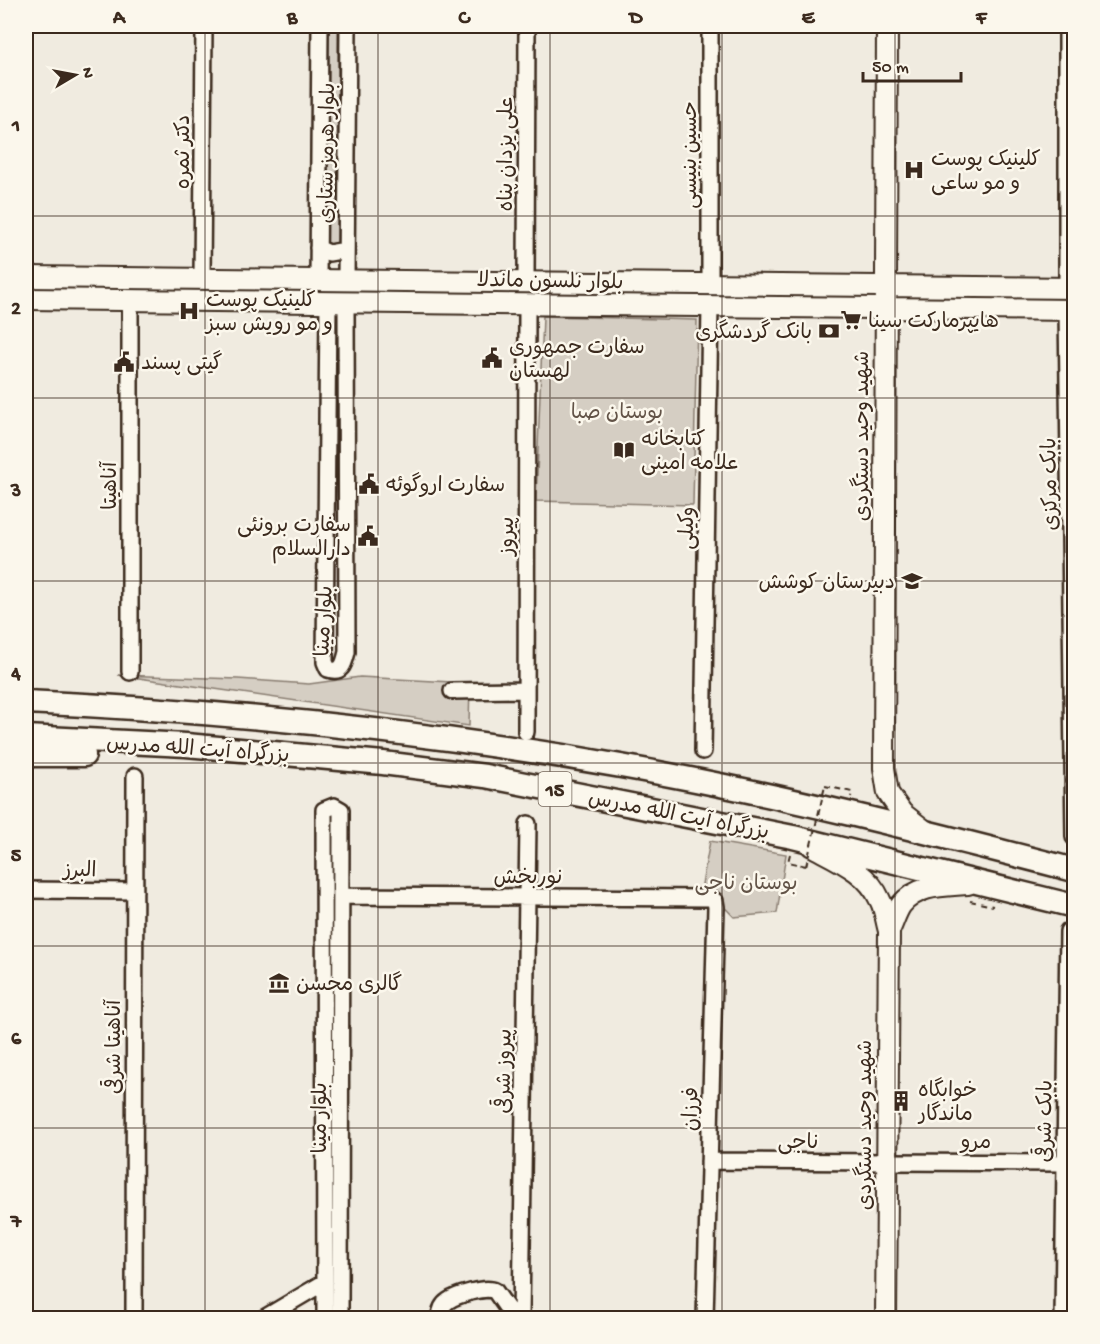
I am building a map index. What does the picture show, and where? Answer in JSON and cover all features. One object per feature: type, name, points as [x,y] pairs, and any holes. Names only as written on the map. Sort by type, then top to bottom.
[{"type":"highway","name":"بزرگراه آیت الله مدرس","points":[[31,701],[186,712],[388,731],[619,765],[925,831],[1074,870]]},
{"type":"highway","name":"بزرگراه آیت الله مدرس","points":[[26,738],[186,745],[383,763],[485,776],[793,837],[1074,906]]},
{"type":"highway","points":[[26,754],[114,755],[186,745]]},
{"type":"main road","name":"شهید وحید دستگردی","points":[[887,26],[884,768],[888,793],[902,813],[925,831]]},
{"type":"main road","name":"بلوار نلسون ماندلا","points":[[26,277],[1071,287]]},
{"type":"main road","points":[[444,281],[445,303]]},
{"type":"main road","name":"بلوار نلسون ماندلا","points":[[26,298],[1071,310]]},
{"type":"main road","name":"شهید وحید دستگردی","points":[[793,837],[855,870],[869,881],[881,901],[889,932],[886,1318]]},
{"type":"main road","name":"شهید وحید دستگردی","points":[[889,932],[900,906],[917,890],[937,886],[988,884]]},
{"type":"street","name":"دکتر ثمره","points":[[202,279],[204,26]]},
{"type":"street","name":"بلوار هرمز ستاری","points":[[318,280],[320,26]]},
{"type":"street","name":"بلوار هرمز ستاری","points":[[346,280],[348,26]]},
{"type":"street","name":"علی یزدان پناه","points":[[526,26],[526,282]]},
{"type":"street","name":"حسین بنیسی","points":[[710,26],[710,284]]},
{"type":"street","points":[[1067,26],[1071,287]]},
{"type":"street","points":[[318,248],[330,253],[346,250]]},
{"type":"street","name":"آناهیتا","points":[[130,300],[130,672]]},
{"type":"street","name":"بلوار مینا","points":[[337,302],[346,322],[347,652],[344,666],[333,671],[328,669],[325,662],[328,322],[337,302]]},
{"type":"street","name":"پیروز","points":[[526,732],[527,304]]},
{"type":"street","name":"وكيلی","points":[[703,751],[710,306]]},
{"type":"street","name":"بابک مرکزی","points":[[1071,310],[1074,837]]},
{"type":"street","points":[[328,322],[334,320],[346,322]]},
{"type":"street","points":[[452,691],[526,690]]},
{"type":"street","name":"آناهیتا شرقی","points":[[134,1318],[135,776]]},
{"type":"street","name":"بلوار مینا","points":[[325,1318],[324,810],[334,806],[341,810],[340,1318]]},
{"type":"street","name":"پیروز شرقی","points":[[520,1318],[528,824]]},
{"type":"street","name":"البرز","points":[[26,890],[135,891]]},
{"type":"street","name":"نوربخش","points":[[341,896],[711,898],[715,902]]},
{"type":"street","name":"فرزان","points":[[705,1318],[715,902]]},
{"type":"street","name":"بابک شرقی","points":[[1063,1318],[1069,1284],[1065,1162],[1070,1118],[1068,931],[1074,933]]},
{"type":"street","name":"ناجی","points":[[710,1161],[887,1162]]},
{"type":"street","name":"مرو","points":[[887,1162],[1065,1162]]},
{"type":"street","points":[[264,1318],[325,1282]]},
{"type":"street","points":[[440,1318],[443,1306],[449,1300],[484,1288],[495,1291],[514,1318]]},
{"type":"path","points":[[788,862],[806,866],[825,786],[852,792]]},
{"type":"green space","points":[[329,26],[338,26],[337,247],[327,246]]},
{"type":"green space","name":"بوستان صبا","points":[[543,316],[697,320],[693,505],[536,501]]},
{"type":"green space","points":[[118,675],[309,684],[360,677],[470,683],[469,726]]},
{"type":"green space","points":[[329,811],[337,811],[333,1318],[331,1318]]},
{"type":"green space","name":"بوستان ناجی","points":[[710,841],[786,854],[777,913],[734,917],[702,884]]},
{"type":"place","name":"کلینیک پوست و مو ساعی","points":[[914,170]]},
{"type":"place","name":"کلینیک پوست و مو رویش سبز","points":[[189,311]]},
{"type":"place","name":"هایپرمارکت سینا","points":[[851,320]]},
{"type":"place","name":"بانک گردشگری","points":[[829,331]]},
{"type":"place","name":"سفارت جمهوری لهستان","points":[[492,358]]},
{"type":"place","name":"گیتی پسند","points":[[124,362]]},
{"type":"place","name":"کتابخانه علامه امینی","points":[[624,450]]},
{"type":"place","name":"سفارت اروگوئه","points":[[369,484]]},
{"type":"place","name":"سفارت برونئی دارالسلام","points":[[368,536]]},
{"type":"place","name":"دبیرستان کوشش","points":[[912,581]]},
{"type":"place","name":"گالری محسن","points":[[279,983]]},
{"type":"place","name":"خوابگاه ماندگار","points":[[901,1101]]}]
